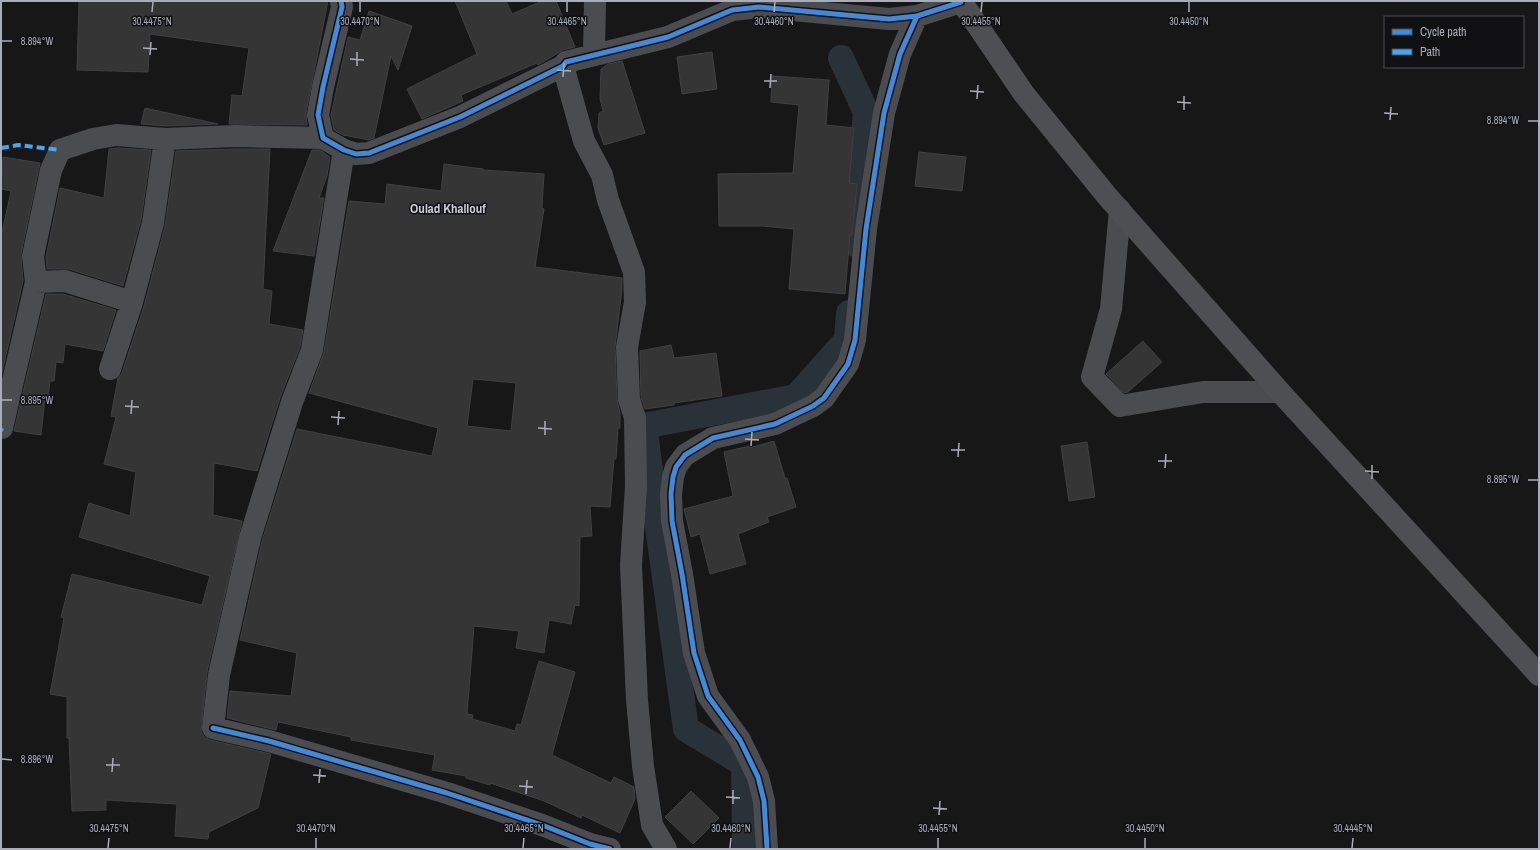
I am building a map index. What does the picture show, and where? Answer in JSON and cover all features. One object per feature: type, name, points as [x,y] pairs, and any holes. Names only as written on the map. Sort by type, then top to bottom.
[{"type":"main road","points":[[961,2],[1024,94],[1120,210],[1280,392],[1539,675]]},
{"type":"street","points":[[323,138],[318,115],[342,7],[341,1]]},
{"type":"street","points":[[594,53],[595,1]]},
{"type":"street","points":[[2,428],[36,282],[33,256],[52,170],[60,150],[93,139],[116,135],[165,139],[235,136],[323,138],[344,150],[356,154],[369,153],[460,117],[563,66],[566,62],[594,53],[668,36],[732,10],[759,7],[889,19],[916,16],[961,2]]},
{"type":"street","points":[[767,849],[764,801],[758,776],[740,740],[708,696],[694,653],[672,521],[670,494],[673,477],[676,467],[685,456],[713,438],[774,424],[813,406],[824,398],[848,364],[855,340],[866,229],[884,113],[900,54],[916,16]]},
{"type":"street","points":[[563,66],[584,141],[602,175],[608,200],[634,272],[635,302],[627,346],[629,399],[635,418],[636,486],[631,565],[637,700],[644,773],[652,825],[666,849]]},
{"type":"street","points":[[110,369],[132,302],[153,223],[165,139]]},
{"type":"street","points":[[344,150],[312,350],[292,402],[250,538],[219,675],[213,728],[269,741],[447,793],[542,825],[590,844],[610,849]]},
{"type":"street","points":[[1120,210],[1111,309],[1092,377],[1120,406],[1203,392],[1280,392]]},
{"type":"street","points":[[36,282],[65,282],[132,302]]},
{"type":"building","points":[[79,1],[328,1],[306,113],[307,125],[229,124],[232,95],[242,96],[249,48],[150,34],[148,72],[77,70]]},
{"type":"building","points":[[455,1],[506,1],[512,14],[542,1],[556,1],[575,47],[563,50],[538,65],[537,63],[461,95],[463,101],[422,119],[407,89],[477,54]]},
{"type":"building","points":[[369,11],[412,26],[398,70],[391,56],[374,138],[369,140],[343,135],[334,130],[331,115],[348,37],[360,40]]},
{"type":"building","points":[[712,52],[717,89],[682,94],[677,57]]},
{"type":"building","points":[[622,61],[645,133],[604,145],[598,128],[599,113],[603,111],[600,99],[601,69],[608,64]]},
{"type":"building","points":[[772,76],[829,80],[826,125],[854,128],[849,183],[857,184],[852,235],[850,234],[845,294],[789,289],[794,229],[763,226],[719,226],[718,174],[793,173],[799,105],[771,102]]},
{"type":"building","points":[[145,108],[218,124],[165,126],[141,124]]},
{"type":"building","points":[[109,149],[151,150],[141,220],[123,286],[69,269],[47,269],[46,257],[60,188],[104,198]]},
{"type":"building","points":[[270,149],[263,289],[272,291],[269,324],[303,330],[300,347],[280,398],[257,471],[214,463],[213,515],[242,521],[207,672],[201,732],[210,740],[271,754],[258,808],[209,832],[208,839],[175,836],[177,804],[106,800],[106,810],[72,811],[69,738],[67,738],[67,697],[50,694],[64,618],[61,617],[72,574],[202,605],[210,576],[79,537],[89,503],[130,516],[136,472],[104,464],[116,417],[111,416],[118,378],[122,373],[144,306],[165,226],[176,151]]},
{"type":"building","points":[[312,150],[320,150],[330,157],[327,176],[319,198],[324,198],[314,256],[273,251]]},
{"type":"building","points":[[919,152],[966,157],[962,191],[915,186]]},
{"type":"building","points":[[3,157],[40,163],[21,254],[23,281],[1,377],[1,237],[11,191],[1,189]]},
{"type":"building","points":[[444,164],[483,170],[544,174],[542,208],[544,209],[535,267],[622,278],[615,347],[617,399],[620,413],[620,428],[618,428],[616,459],[614,459],[610,507],[590,506],[592,536],[580,537],[579,606],[575,605],[571,624],[549,620],[544,653],[516,648],[519,631],[474,626],[467,714],[473,715],[472,719],[515,731],[517,724],[521,725],[539,661],[575,672],[552,755],[611,783],[614,777],[634,787],[635,799],[620,833],[582,815],[581,818],[544,801],[490,783],[490,785],[466,778],[466,776],[432,770],[435,755],[351,740],[351,737],[278,722],[276,730],[227,718],[230,691],[291,696],[297,653],[240,640],[262,541],[297,429],[432,456],[438,428],[309,393],[324,352],[349,201],[385,204],[387,184],[441,191]],"holes":[[[473,379],[516,383],[511,431],[467,426]]]},
{"type":"building","points":[[46,294],[63,294],[116,310],[103,351],[65,344],[63,363],[56,362],[54,381],[50,381],[48,398],[45,398],[41,435],[14,431]]},
{"type":"building","points":[[1143,341],[1162,362],[1128,392],[1124,393],[1106,374]]},
{"type":"building","points":[[671,345],[674,358],[716,353],[722,396],[645,409],[641,397],[640,351]]},
{"type":"building","points":[[774,441],[785,478],[787,478],[796,507],[767,517],[769,522],[738,534],[746,564],[710,574],[700,534],[691,537],[684,509],[733,496],[724,452],[749,446],[749,448]]},
{"type":"building","points":[[1087,442],[1095,497],[1069,501],[1061,446]]},
{"type":"building","points":[[691,791],[719,818],[693,844],[665,817]]},
{"type":"waterway","points":[[841,58],[866,112],[855,244]]},
{"type":"waterway","points":[[745,849],[744,764],[686,729],[644,426],[796,397],[847,340],[849,313]]},
{"type":"marked path","points":[[1,148],[18,145],[60,150]]},
{"type":"cycle path","points":[[341,1],[342,7],[318,115],[323,138],[344,150],[356,154],[369,153],[460,117],[563,66],[566,62],[668,37],[732,10],[759,7],[889,19],[917,16],[961,2]]},
{"type":"cycle path","points":[[767,849],[764,801],[758,777],[740,740],[708,696],[694,653],[672,521],[671,494],[673,477],[676,467],[685,455],[713,438],[775,424],[813,406],[824,398],[848,364],[855,340],[866,229],[884,113],[900,54],[917,16]]},
{"type":"cycle path","points":[[213,728],[269,741],[447,793],[542,825],[590,844],[610,849]]},
{"type":"district","name":"Oulad Khallouf","points":[[448,208]]}]
